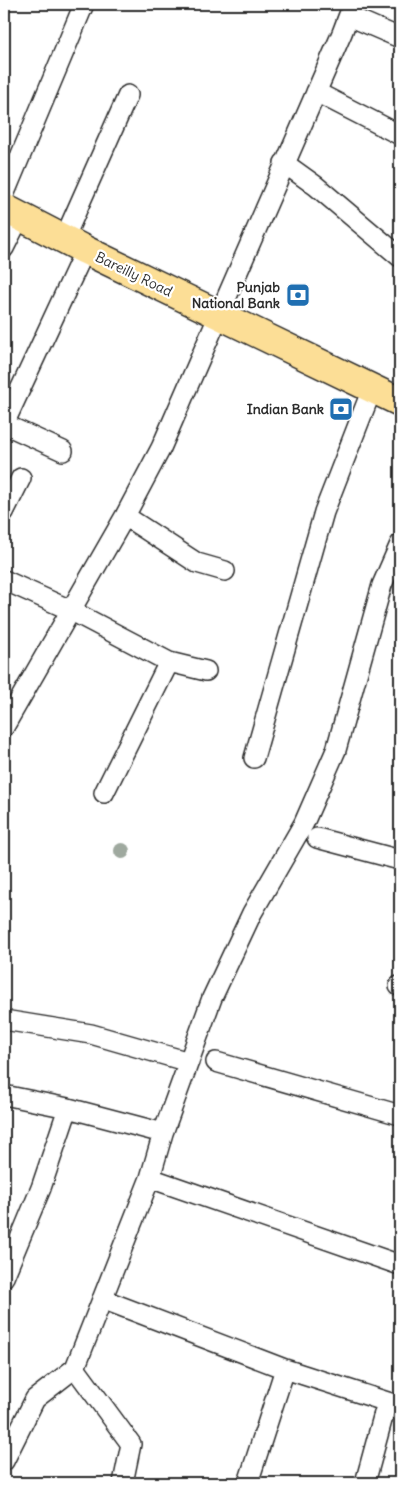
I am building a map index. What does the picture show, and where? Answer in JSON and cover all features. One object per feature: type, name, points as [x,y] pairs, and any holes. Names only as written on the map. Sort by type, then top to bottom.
[{"type":"highway","name":"Bareilly Road","points":[[9,207],[75,245],[400,402]]},
{"type":"street","points":[[4,248],[9,207],[84,4]]},
{"type":"street","points":[[4,726],[125,516],[160,448],[351,10],[400,38]]},
{"type":"street","points":[[316,92],[400,135]]},
{"type":"street","points":[[63,452],[4,424],[75,245],[128,95]]},
{"type":"street","points":[[284,163],[316,186],[400,256]]},
{"type":"street","points":[[254,758],[324,512],[372,389]]},
{"type":"street","points":[[4,512],[21,478]]},
{"type":"street","points":[[125,516],[198,563],[225,571]]},
{"type":"street","points":[[4,1461],[35,1398],[75,1368],[150,1178],[163,1133],[212,998],[252,913],[304,823],[336,750],[382,585],[400,544]]},
{"type":"street","points":[[4,580],[70,610],[169,662],[206,671]]},
{"type":"street","points":[[104,792],[169,662]]},
{"type":"street","points":[[317,838],[400,860]]},
{"type":"street","points":[[4,1020],[91,1034],[189,1062]]},
{"type":"street","points":[[216,1062],[400,1115]]},
{"type":"street","points":[[4,1095],[68,1108],[163,1133]]},
{"type":"street","points":[[4,1277],[41,1188],[68,1108]]},
{"type":"street","points":[[150,1178],[400,1265]]},
{"type":"street","points":[[102,1300],[285,1369],[394,1404],[365,1483]]},
{"type":"street","points":[[75,1368],[131,1444],[123,1483]]},
{"type":"street","points":[[248,1483],[285,1369]]},
{"type":"place","name":"Punjab National Bank","points":[[298,295]]},
{"type":"place","name":"Indian Bank","points":[[341,409]]}]
